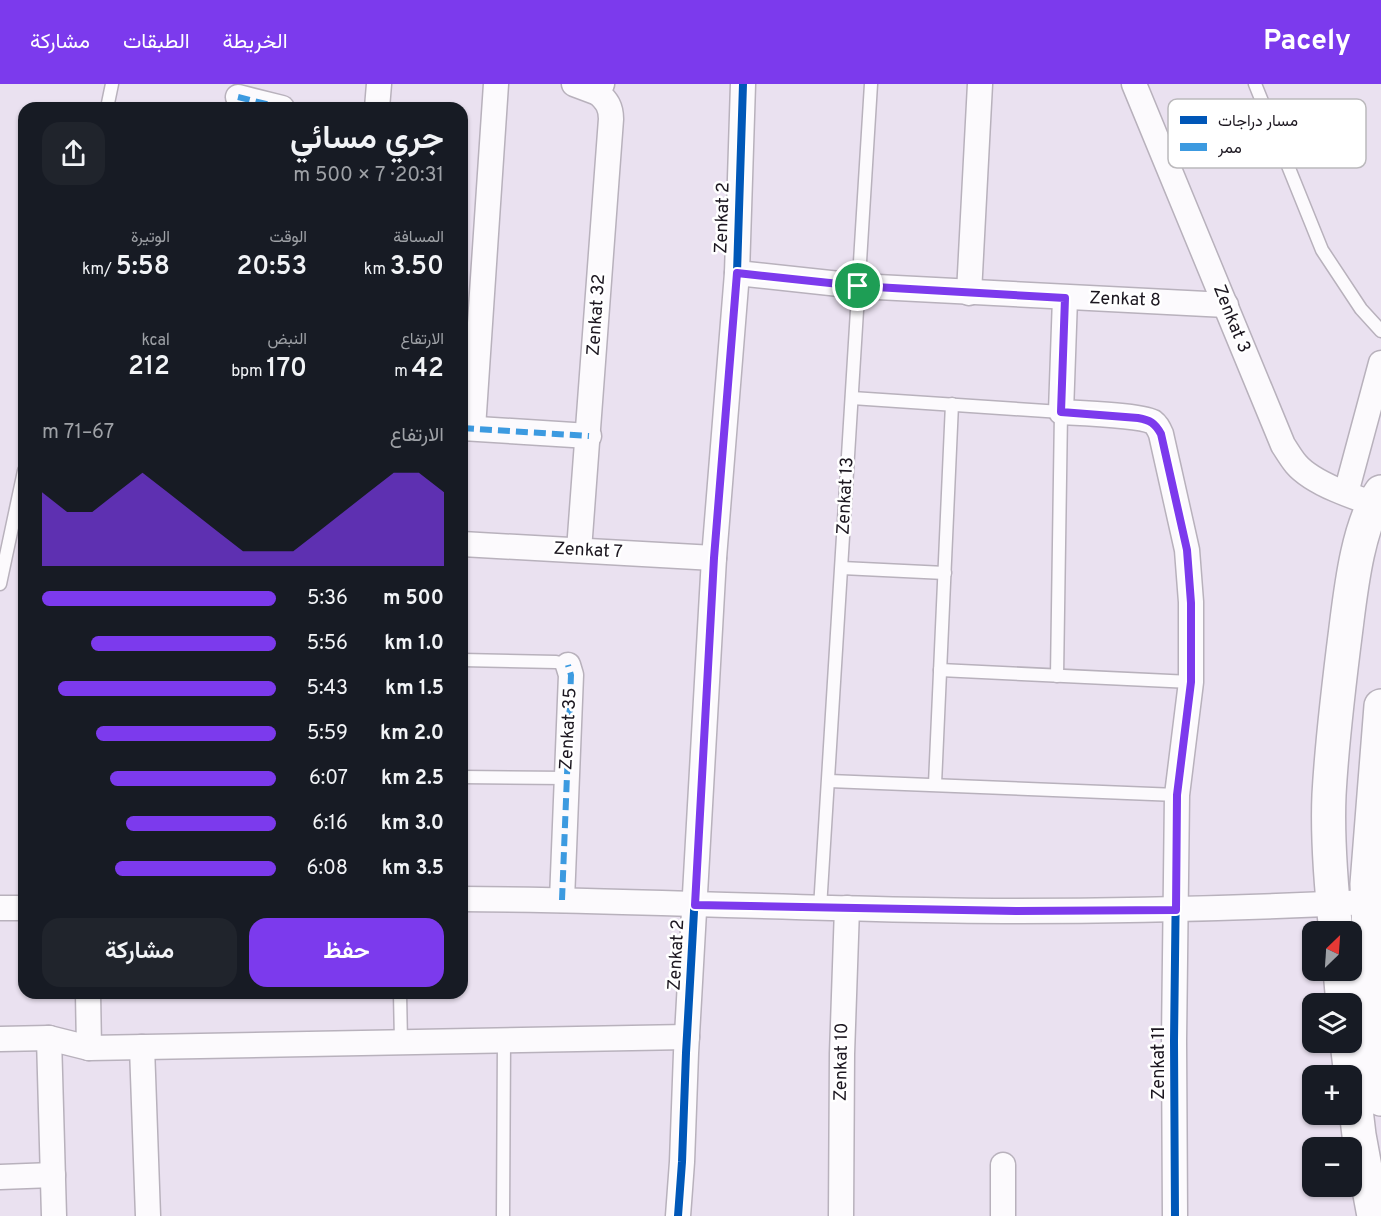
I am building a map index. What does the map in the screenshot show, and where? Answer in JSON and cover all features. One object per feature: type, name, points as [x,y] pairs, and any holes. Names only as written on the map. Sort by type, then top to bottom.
[{"type":"street","points":[[378,102],[379,84]]},
{"type":"street","points":[[468,416],[496,84]]},
{"type":"street","points":[[574,84],[600,88]]},
{"type":"street","name":"Zenkat 2","points":[[678,1216],[714,558],[737,273],[742,84]]},
{"type":"street","points":[[969,292],[980,84]]},
{"type":"street","name":"Zenkat 3","points":[[1134,84],[1168,166]]},
{"type":"street","name":"Zenkat 32","points":[[579,550],[611,119],[611,110],[600,88]]},
{"type":"street","points":[[238,96],[260,102]]},
{"type":"street","name":"Zenkat 3","points":[[1169,168],[1283,445],[1297,465],[1308,474],[1370,499]]},
{"type":"street","name":"Zenkat 8","points":[[737,273],[858,286],[1226,305]]},
{"type":"street","points":[[1065,298],[1061,412],[1146,419],[1157,425],[1187,550],[1191,603],[1191,682],[1177,795],[1176,910]]},
{"type":"street","points":[[1334,917],[1329,846],[1329,797],[1334,733],[1351,590],[1370,499],[1381,363]]},
{"type":"street","points":[[468,428],[589,436]]},
{"type":"street","name":"Zenkat 7","points":[[468,544],[714,558]]},
{"type":"street","name":"Zenkat 35","points":[[562,900],[572,675],[568,665]]},
{"type":"street","points":[[1381,706],[1378,807],[1367,884],[1368,902],[1363,972],[1381,1099]]},
{"type":"street","points":[[468,899],[820,908],[1016,911],[1176,910],[1334,917],[1368,902]]},
{"type":"street","points":[[0,908],[18,908]]},
{"type":"street","name":"Zenkat 10","points":[[841,1216],[842,1054],[847,908]]},
{"type":"street","name":"Zenkat 11","points":[[1175,1216],[1176,910]]},
{"type":"street","points":[[1350,993],[1363,972]]},
{"type":"street","points":[[87,999],[89,1048]]},
{"type":"street","points":[[0,1039],[49,1038],[89,1048],[687,1037]]},
{"type":"street","points":[[49,1038],[54,1216]]},
{"type":"street","points":[[142,1047],[148,1216]]},
{"type":"street","points":[[1358,1125],[1374,1216]]},
{"type":"street","points":[[1003,1165],[1003,1216]]},
{"type":"street","points":[[0,1177],[53,1175]]},
{"type":"lane","points":[[108,102],[112,84]]},
{"type":"lane","name":"Zenkat 13","points":[[820,908],[871,84]]},
{"type":"lane","points":[[1255,84],[1261,99]]},
{"type":"lane","points":[[1289,168],[1322,250],[1361,309],[1381,331]]},
{"type":"lane","points":[[852,398],[1061,412],[1057,676]]},
{"type":"lane","points":[[934,784],[952,405]]},
{"type":"lane","points":[[0,584],[18,499]]},
{"type":"lane","points":[[842,568],[945,573]]},
{"type":"lane","name":"Zenkat 35","points":[[468,660],[556,662],[568,665]]},
{"type":"lane","points":[[940,670],[1191,682]]},
{"type":"lane","points":[[468,777],[567,778]]},
{"type":"lane","points":[[829,781],[1177,795]]},
{"type":"lane","points":[[400,999],[401,1042]]},
{"type":"lane","points":[[503,1216],[504,1041]]},
{"type":"marked path","points":[[238,97],[258,102]]},
{"type":"marked path","points":[[468,428],[589,436]]},
{"type":"marked path","points":[[562,900],[571,675],[568,665]]},
{"type":"cycle path","points":[[678,1216],[714,558],[737,273],[743,84]]},
{"type":"cycle path","points":[[1065,298],[1061,412],[1136,418],[1156,424],[1161,434],[1187,550],[1191,602],[1191,682],[1177,795],[1174,1041],[1175,1216]]},
{"type":"route","points":[[737,273],[858,286],[1065,298],[1061,412],[1146,419],[1157,425],[1187,550],[1191,603],[1191,682],[1177,795],[1176,910],[1016,911],[695,905],[714,558],[737,273]]}]
